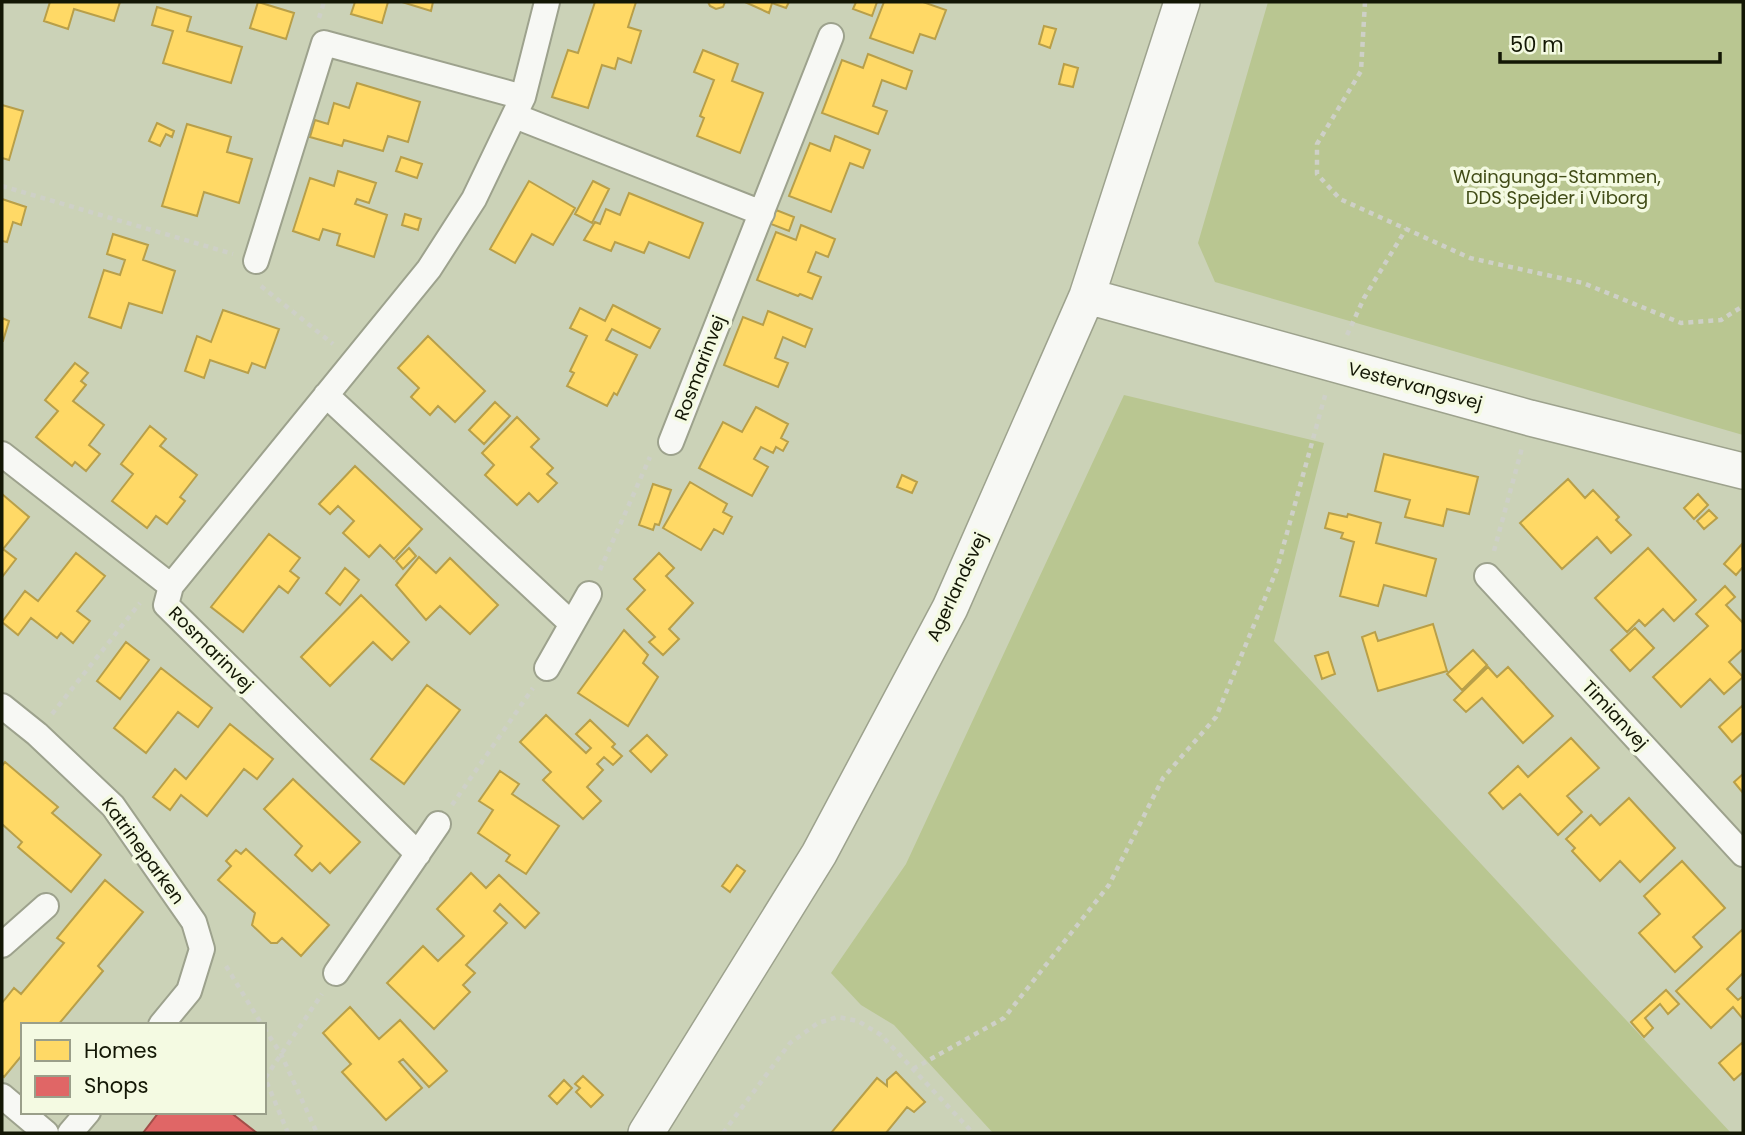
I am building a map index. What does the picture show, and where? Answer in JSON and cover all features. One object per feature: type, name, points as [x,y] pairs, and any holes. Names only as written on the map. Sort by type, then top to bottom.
[{"type":"street","name":"Rosmarinvej","points":[[418,854],[166,605],[165,582],[354,362],[429,269],[467,211],[519,106],[547,2]]},
{"type":"street","name":"Agerlandsvej","points":[[646,1133],[819,853],[943,620],[1087,296],[1182,2]]},
{"type":"street","name":"Rosmarinvej","points":[[671,442],[831,36]]},
{"type":"street","points":[[256,261],[324,43],[519,106],[762,213]]},
{"type":"street","name":"Vestervangsvej","points":[[1087,296],[1530,418],[1743,471]]},
{"type":"street","points":[[326,395],[572,624]]},
{"type":"street","points":[[2,454],[165,582]]},
{"type":"street","name":"Timianvej","points":[[1487,576],[1743,853]]},
{"type":"street","points":[[547,668],[589,594]]},
{"type":"street","name":"Katrineparken","points":[[2,706],[37,734],[113,806],[194,922],[202,949]]},
{"type":"street","points":[[337,973],[438,824]]},
{"type":"street","points":[[2,945],[46,906]]},
{"type":"street","points":[[163,1023],[189,991],[202,949]]},
{"type":"street","points":[[2,1096],[21,1112]]},
{"type":"street","points":[[23,1114],[46,1133]]},
{"type":"street","points":[[70,1133],[86,1114]]},
{"type":"path","points":[[1365,2],[1361,71],[1317,144],[1317,174],[1339,199],[1470,258],[1583,283],[1681,323],[1721,320],[1743,306]]},
{"type":"path","points":[[2,186],[256,261],[258,284],[354,362]]},
{"type":"path","points":[[913,1069],[1004,1018],[1109,885],[1163,778],[1216,717],[1277,569],[1334,364],[1364,298],[1406,229]]},
{"type":"path","points":[[1487,576],[1530,418]]},
{"type":"path","name":"Rosmarinvej","points":[[589,594],[655,446],[671,442]]},
{"type":"path","points":[[37,734],[165,582]]},
{"type":"path","points":[[438,824],[547,668]]},
{"type":"path","points":[[202,949],[222,961],[261,1023]]},
{"type":"path","points":[[266,1076],[337,973]]},
{"type":"path","points":[[723,1133],[790,1043],[818,1023],[838,1017],[858,1021],[881,1035],[973,1133]]},
{"type":"path","points":[[266,1031],[281,1054],[317,1133]]},
{"type":"path","points":[[266,1080],[288,1133]]},
{"type":"green space","name":"Waingunga-Stammen, DDS Spejder i Viborg","points":[[1268,2],[1743,2],[1743,435],[1215,282],[1198,243]]},
{"type":"green space","points":[[1124,395],[1324,443],[1274,641],[1731,1133],[993,1133],[894,1025],[861,1005],[831,973],[906,864]]},
{"type":"building: Homes","points":[[50,2],[120,2],[114,21],[74,9],[68,29],[44,21]]},
{"type":"building: Homes","points":[[258,2],[294,13],[286,39],[250,28]]},
{"type":"building: Homes","points":[[355,2],[388,2],[382,23],[351,14]]},
{"type":"building: Homes","points":[[402,2],[433,2],[431,11]]},
{"type":"building: Homes","points":[[595,2],[636,2],[628,27],[641,31],[631,63],[618,58],[615,69],[602,65],[588,108],[552,97],[568,50],[578,53]]},
{"type":"building: Homes","points":[[708,2],[725,2],[723,7],[716,9]]},
{"type":"building: Homes","points":[[745,2],[789,2],[786,8],[772,3],[769,13]]},
{"type":"building: Homes","points":[[856,2],[877,2],[872,16],[853,9]]},
{"type":"building: Homes","points":[[884,2],[923,2],[946,10],[935,39],[920,34],[913,53],[870,38]]},
{"type":"building: Homes","points":[[157,7],[191,17],[187,31],[242,47],[231,83],[163,63],[173,31],[152,25]]},
{"type":"building: Homes","points":[[1044,26],[1056,29],[1050,48],[1039,44]]},
{"type":"building: Homes","points":[[703,50],[738,64],[732,81],[763,93],[740,153],[697,136],[704,118],[700,116],[714,80],[694,72]]},
{"type":"building: Homes","points":[[868,54],[912,71],[906,89],[882,80],[873,106],[887,111],[878,134],[822,113],[842,60],[863,68]]},
{"type":"building: Homes","points":[[1064,64],[1078,68],[1073,87],[1059,84]]},
{"type":"building: Homes","points":[[357,83],[420,102],[408,142],[388,136],[383,151],[344,140],[342,146],[310,137],[315,120],[328,124],[334,103],[349,108]]},
{"type":"building: Homes","points":[[2,105],[23,111],[9,160],[2,158]]},
{"type":"building: Homes","points":[[157,123],[174,131],[172,137],[166,134],[160,146],[149,141]]},
{"type":"building: Homes","points":[[187,124],[231,137],[227,152],[252,159],[239,203],[204,192],[197,216],[162,206]]},
{"type":"building: Homes","points":[[835,136],[870,150],[863,168],[850,163],[831,212],[789,196],[810,143],[830,151]]},
{"type":"building: Homes","points":[[401,157],[422,164],[417,178],[396,171]]},
{"type":"building: Homes","points":[[338,171],[376,183],[369,203],[357,199],[355,204],[387,215],[374,257],[337,245],[340,234],[323,229],[319,240],[293,231],[310,178],[334,186]]},
{"type":"building: Homes","points":[[529,181],[575,208],[553,245],[532,234],[515,263],[490,249]]},
{"type":"building: Homes","points":[[593,181],[609,189],[592,223],[575,214]]},
{"type":"building: Homes","points":[[629,193],[703,223],[689,258],[649,242],[644,253],[615,242],[611,251],[584,240],[595,222],[600,224],[606,209],[620,215]]},
{"type":"building: Homes","points":[[2,199],[26,207],[21,225],[13,222],[7,242],[2,241]]},
{"type":"building: Homes","points":[[776,210],[794,217],[789,231],[771,224]]},
{"type":"building: Homes","points":[[405,214],[421,219],[418,230],[402,225]]},
{"type":"building: Homes","points":[[801,225],[835,239],[828,257],[816,252],[808,272],[821,277],[812,299],[757,280],[776,232],[796,240]]},
{"type":"building: Homes","points":[[113,234],[148,245],[143,260],[175,271],[162,313],[129,303],[121,328],[89,317],[104,270],[120,275],[125,260],[107,254]]},
{"type":"building: Homes","points":[[613,305],[660,329],[650,348],[612,329],[606,340],[637,355],[617,395],[614,393],[607,406],[567,386],[574,373],[570,371],[587,336],[570,328],[580,308],[605,321]]},
{"type":"building: Homes","points":[[223,310],[279,329],[265,368],[252,363],[248,373],[210,360],[204,378],[185,371],[197,336],[211,342]]},
{"type":"building: Homes","points":[[768,311],[812,329],[805,347],[783,337],[775,358],[788,363],[778,387],[724,365],[743,317],[763,325]]},
{"type":"building: Homes","points":[[2,318],[9,321],[3,341],[2,341]]},
{"type":"building: Homes","points":[[428,336],[485,391],[455,422],[438,406],[430,415],[411,397],[419,388],[398,368]]},
{"type":"building: Homes","points":[[75,363],[88,373],[81,381],[86,385],[73,401],[104,425],[89,445],[100,454],[86,471],[75,462],[72,466],[36,437],[58,411],[45,400]]},
{"type":"building: Homes","points":[[495,402],[510,416],[484,444],[469,430]]},
{"type":"building: Homes","points":[[756,407],[788,424],[781,438],[788,442],[783,451],[776,447],[773,453],[761,447],[754,459],[768,467],[752,496],[699,468],[723,422],[742,432]]},
{"type":"building: Homes","points":[[517,417],[539,439],[531,447],[553,468],[547,474],[557,483],[538,502],[529,493],[517,505],[485,475],[494,465],[482,453]]},
{"type":"building: Homes","points":[[150,426],[166,439],[160,446],[197,475],[180,497],[185,501],[167,524],[156,516],[147,528],[112,501],[133,474],[121,464]]},
{"type":"building: Homes","points":[[1384,454],[1478,477],[1469,514],[1447,509],[1443,526],[1405,517],[1410,500],[1375,491]]},
{"type":"building: Homes","points":[[355,466],[422,529],[394,559],[380,545],[369,557],[343,533],[354,521],[338,506],[330,514],[319,504]]},
{"type":"building: Homes","points":[[902,475],[917,482],[912,493],[897,487]]},
{"type":"building: Homes","points":[[1568,479],[1585,498],[1593,490],[1619,517],[1616,520],[1631,535],[1611,553],[1597,537],[1562,569],[1520,523]]},
{"type":"building: Homes","points":[[690,482],[727,504],[723,512],[732,517],[723,534],[714,529],[701,550],[663,528]]},
{"type":"building: Homes","points":[[653,484],[671,490],[659,525],[655,524],[653,530],[639,525]]},
{"type":"building: Homes","points":[[2,494],[29,517],[3,549],[16,559],[2,577]]},
{"type":"building: Homes","points":[[1698,494],[1708,505],[1694,519],[1684,508]]},
{"type":"building: Homes","points":[[1709,510],[1717,518],[1704,529],[1697,521]]},
{"type":"building: Homes","points":[[1329,513],[1347,517],[1348,514],[1381,523],[1376,543],[1436,559],[1426,596],[1384,585],[1378,606],[1340,596],[1354,542],[1341,538],[1343,533],[1325,528]]},
{"type":"building: Homes","points":[[269,534],[300,558],[290,571],[299,578],[288,593],[279,586],[243,632],[211,607]]},
{"type":"building: Homes","points":[[1742,544],[1743,567],[1736,575],[1724,564]]},
{"type":"building: Homes","points":[[409,548],[416,556],[403,569],[396,561]]},
{"type":"building: Homes","points":[[1648,548],[1696,600],[1674,621],[1663,609],[1645,626],[1639,620],[1627,632],[1595,598]]},
{"type":"building: Homes","points":[[76,553],[105,576],[77,611],[90,621],[73,643],[61,633],[57,638],[31,618],[18,635],[2,622],[25,591],[38,601]]},
{"type":"building: Homes","points":[[659,553],[674,568],[666,576],[693,603],[669,629],[679,639],[663,655],[649,642],[655,637],[627,609],[645,590],[634,579]]},
{"type":"building: Homes","points":[[419,557],[436,573],[450,558],[498,605],[470,634],[440,606],[426,620],[396,585]]},
{"type":"building: Homes","points":[[345,568],[359,580],[340,605],[326,593]]},
{"type":"building: Homes","points":[[1725,586],[1735,597],[1726,605],[1743,623],[1743,649],[1729,662],[1743,677],[1724,694],[1710,679],[1681,707],[1653,677],[1708,626],[1696,614]]},
{"type":"building: Homes","points":[[361,595],[409,642],[392,660],[373,642],[330,686],[301,657]]},
{"type":"building: Homes","points":[[1433,624],[1447,671],[1378,691],[1362,637],[1375,632],[1378,641]]},
{"type":"building: Homes","points":[[1635,628],[1654,648],[1630,671],[1611,650]]},
{"type":"building: Homes","points":[[624,630],[648,655],[643,663],[658,677],[628,726],[578,693]]},
{"type":"building: Homes","points":[[126,642],[149,660],[120,699],[97,681]]},
{"type":"building: Homes","points":[[1473,650],[1487,665],[1462,690],[1447,674]]},
{"type":"building: Homes","points":[[1328,652],[1335,674],[1322,679],[1315,656]]},
{"type":"building: Homes","points":[[1488,667],[1497,677],[1508,667],[1553,716],[1523,743],[1482,698],[1466,712],[1454,700]]},
{"type":"building: Homes","points":[[161,668],[212,708],[198,727],[178,712],[146,753],[114,728]]},
{"type":"building: Homes","points":[[427,685],[460,710],[404,784],[371,759]]},
{"type":"building: Homes","points":[[1743,705],[1743,732],[1732,742],[1719,727]]},
{"type":"building: Homes","points":[[546,715],[586,753],[591,748],[576,734],[590,720],[615,744],[612,747],[622,756],[613,765],[604,757],[597,764],[603,770],[587,787],[601,801],[583,819],[543,780],[551,772],[520,742]]},
{"type":"building: Homes","points":[[230,724],[273,759],[257,779],[244,769],[207,816],[181,795],[170,810],[153,797],[175,769],[186,779]]},
{"type":"building: Homes","points":[[647,735],[667,755],[651,772],[630,751]]},
{"type":"building: Homes","points":[[1571,738],[1599,768],[1567,796],[1582,812],[1558,835],[1520,794],[1503,809],[1489,793],[1518,766],[1528,777]]},
{"type":"building: Homes","points":[[5,762],[58,807],[52,813],[101,855],[71,892],[18,847],[22,842],[2,824],[2,766]]},
{"type":"building: Homes","points":[[500,771],[519,784],[512,794],[559,826],[526,874],[506,861],[510,855],[478,833],[493,810],[479,801]]},
{"type":"building: Homes","points":[[1743,774],[1743,793],[1734,782]]},
{"type":"building: Homes","points":[[293,779],[360,842],[330,873],[320,863],[312,871],[295,855],[302,846],[264,809]]},
{"type":"building: Homes","points":[[1629,798],[1675,848],[1640,882],[1620,861],[1600,881],[1572,851],[1575,848],[1566,839],[1591,815],[1600,825]]},
{"type":"building: Homes","points":[[246,849],[329,925],[301,956],[282,938],[277,943],[271,943],[252,925],[255,913],[218,880],[231,866],[226,861],[236,850],[241,854]]},
{"type":"building: Homes","points":[[1682,861],[1725,908],[1693,937],[1702,947],[1675,972],[1639,933],[1660,914],[1644,896]]},
{"type":"building: Homes","points":[[737,865],[745,871],[730,892],[722,886]]},
{"type":"building: Homes","points":[[471,873],[486,888],[499,875],[539,913],[525,928],[500,904],[494,911],[507,923],[466,965],[475,973],[463,985],[470,992],[434,1029],[387,983],[423,946],[438,961],[464,936],[437,909]]},
{"type":"building: Homes","points":[[105,880],[143,912],[98,966],[103,971],[60,1023],[21,1023],[21,1056],[4,1077],[2,1003],[14,988],[21,994],[64,943],[57,938]]},
{"type":"building: Homes","points":[[1743,929],[1743,973],[1727,989],[1738,1000],[1743,996],[1743,1019],[1733,1007],[1711,1028],[1676,991]]},
{"type":"building: Homes","points":[[1666,990],[1679,1004],[1668,1014],[1660,1004],[1645,1018],[1653,1028],[1644,1037],[1631,1022]]},
{"type":"building: Homes","points":[[350,1007],[379,1039],[400,1020],[447,1071],[429,1087],[403,1059],[399,1062],[422,1088],[386,1120],[342,1072],[351,1064],[323,1033]]},
{"type":"building: Homes","points":[[1743,1042],[1743,1072],[1734,1080],[1719,1063]]},
{"type":"building: Homes","points":[[896,1072],[925,1102],[914,1112],[907,1107],[886,1133],[831,1133],[877,1078],[887,1086],[887,1080]]},
{"type":"building: Homes","points":[[583,1076],[603,1095],[591,1107],[576,1092],[580,1088],[575,1084]]},
{"type":"building: Homes","points":[[564,1080],[572,1088],[557,1104],[549,1096]]},
{"type":"building: Shops","points":[[157,1114],[233,1114],[257,1133],[143,1133]]}]
